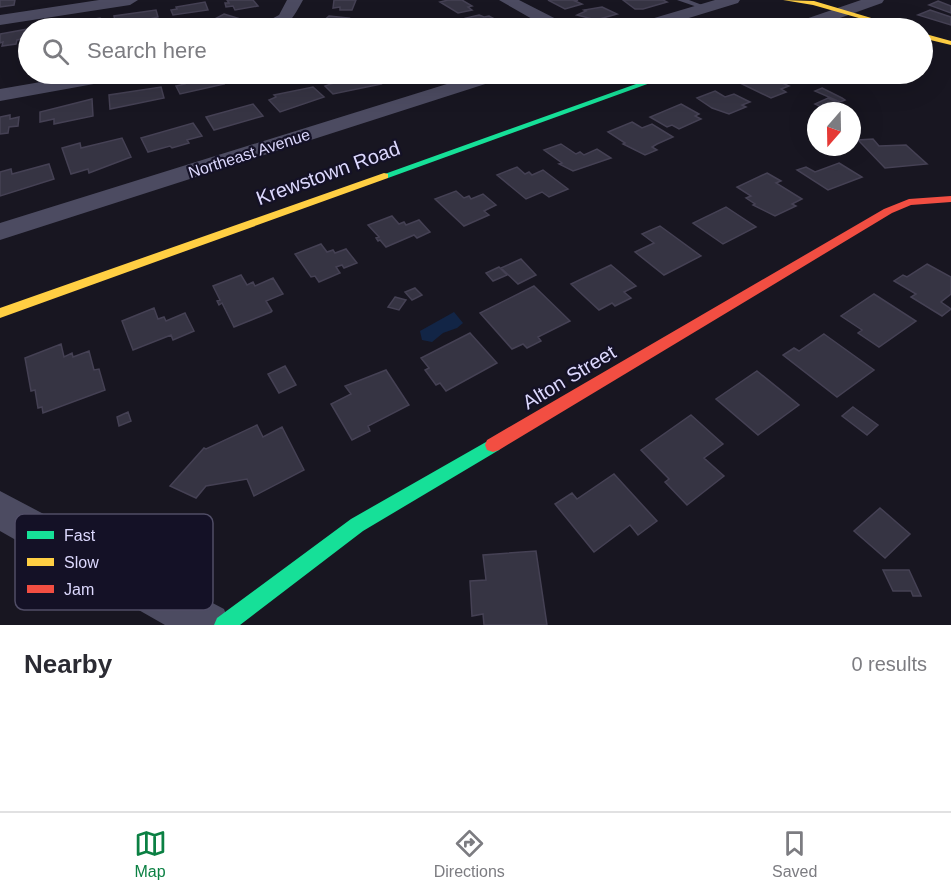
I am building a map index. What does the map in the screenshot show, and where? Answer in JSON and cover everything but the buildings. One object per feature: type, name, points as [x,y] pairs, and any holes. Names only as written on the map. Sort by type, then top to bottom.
[{"type":"street","points":[[0,20],[130,0]]},
{"type":"street","points":[[285,18],[295,0]]},
{"type":"street","points":[[507,0],[541,18]]},
{"type":"street","points":[[673,18],[732,0]]},
{"type":"street","points":[[787,0],[812,1],[865,18]]},
{"type":"street","points":[[826,18],[876,0]]},
{"type":"street","points":[[933,38],[951,43]]},
{"type":"street","points":[[0,95],[61,84]]},
{"type":"street","name":"Northeast Avenue","points":[[0,232],[466,84]]},
{"type":"street","name":"Krewstown Road","points":[[0,313],[632,84]]},
{"type":"street","name":"Alton Street","points":[[224,625],[357,525],[888,211],[909,202],[951,199]]},
{"type":"street","points":[[0,510],[15,518]]},
{"type":"street","points":[[181,610],[208,625]]},
{"type":"lane","points":[[681,0],[706,8]]},
{"type":"water","points":[[454,312],[463,323],[443,333],[432,342],[422,340],[420,331]]},
{"type":"traffic: fast","points":[[384,176],[643,84]]},
{"type":"traffic: fast","points":[[224,625],[357,525],[493,445]]},
{"type":"traffic: slow","points":[[787,0],[814,3],[866,18]]},
{"type":"traffic: slow","points":[[933,38],[951,43]]},
{"type":"traffic: slow","points":[[0,313],[384,176]]},
{"type":"traffic: jam","points":[[493,445],[888,211],[909,202],[951,199]]}]
